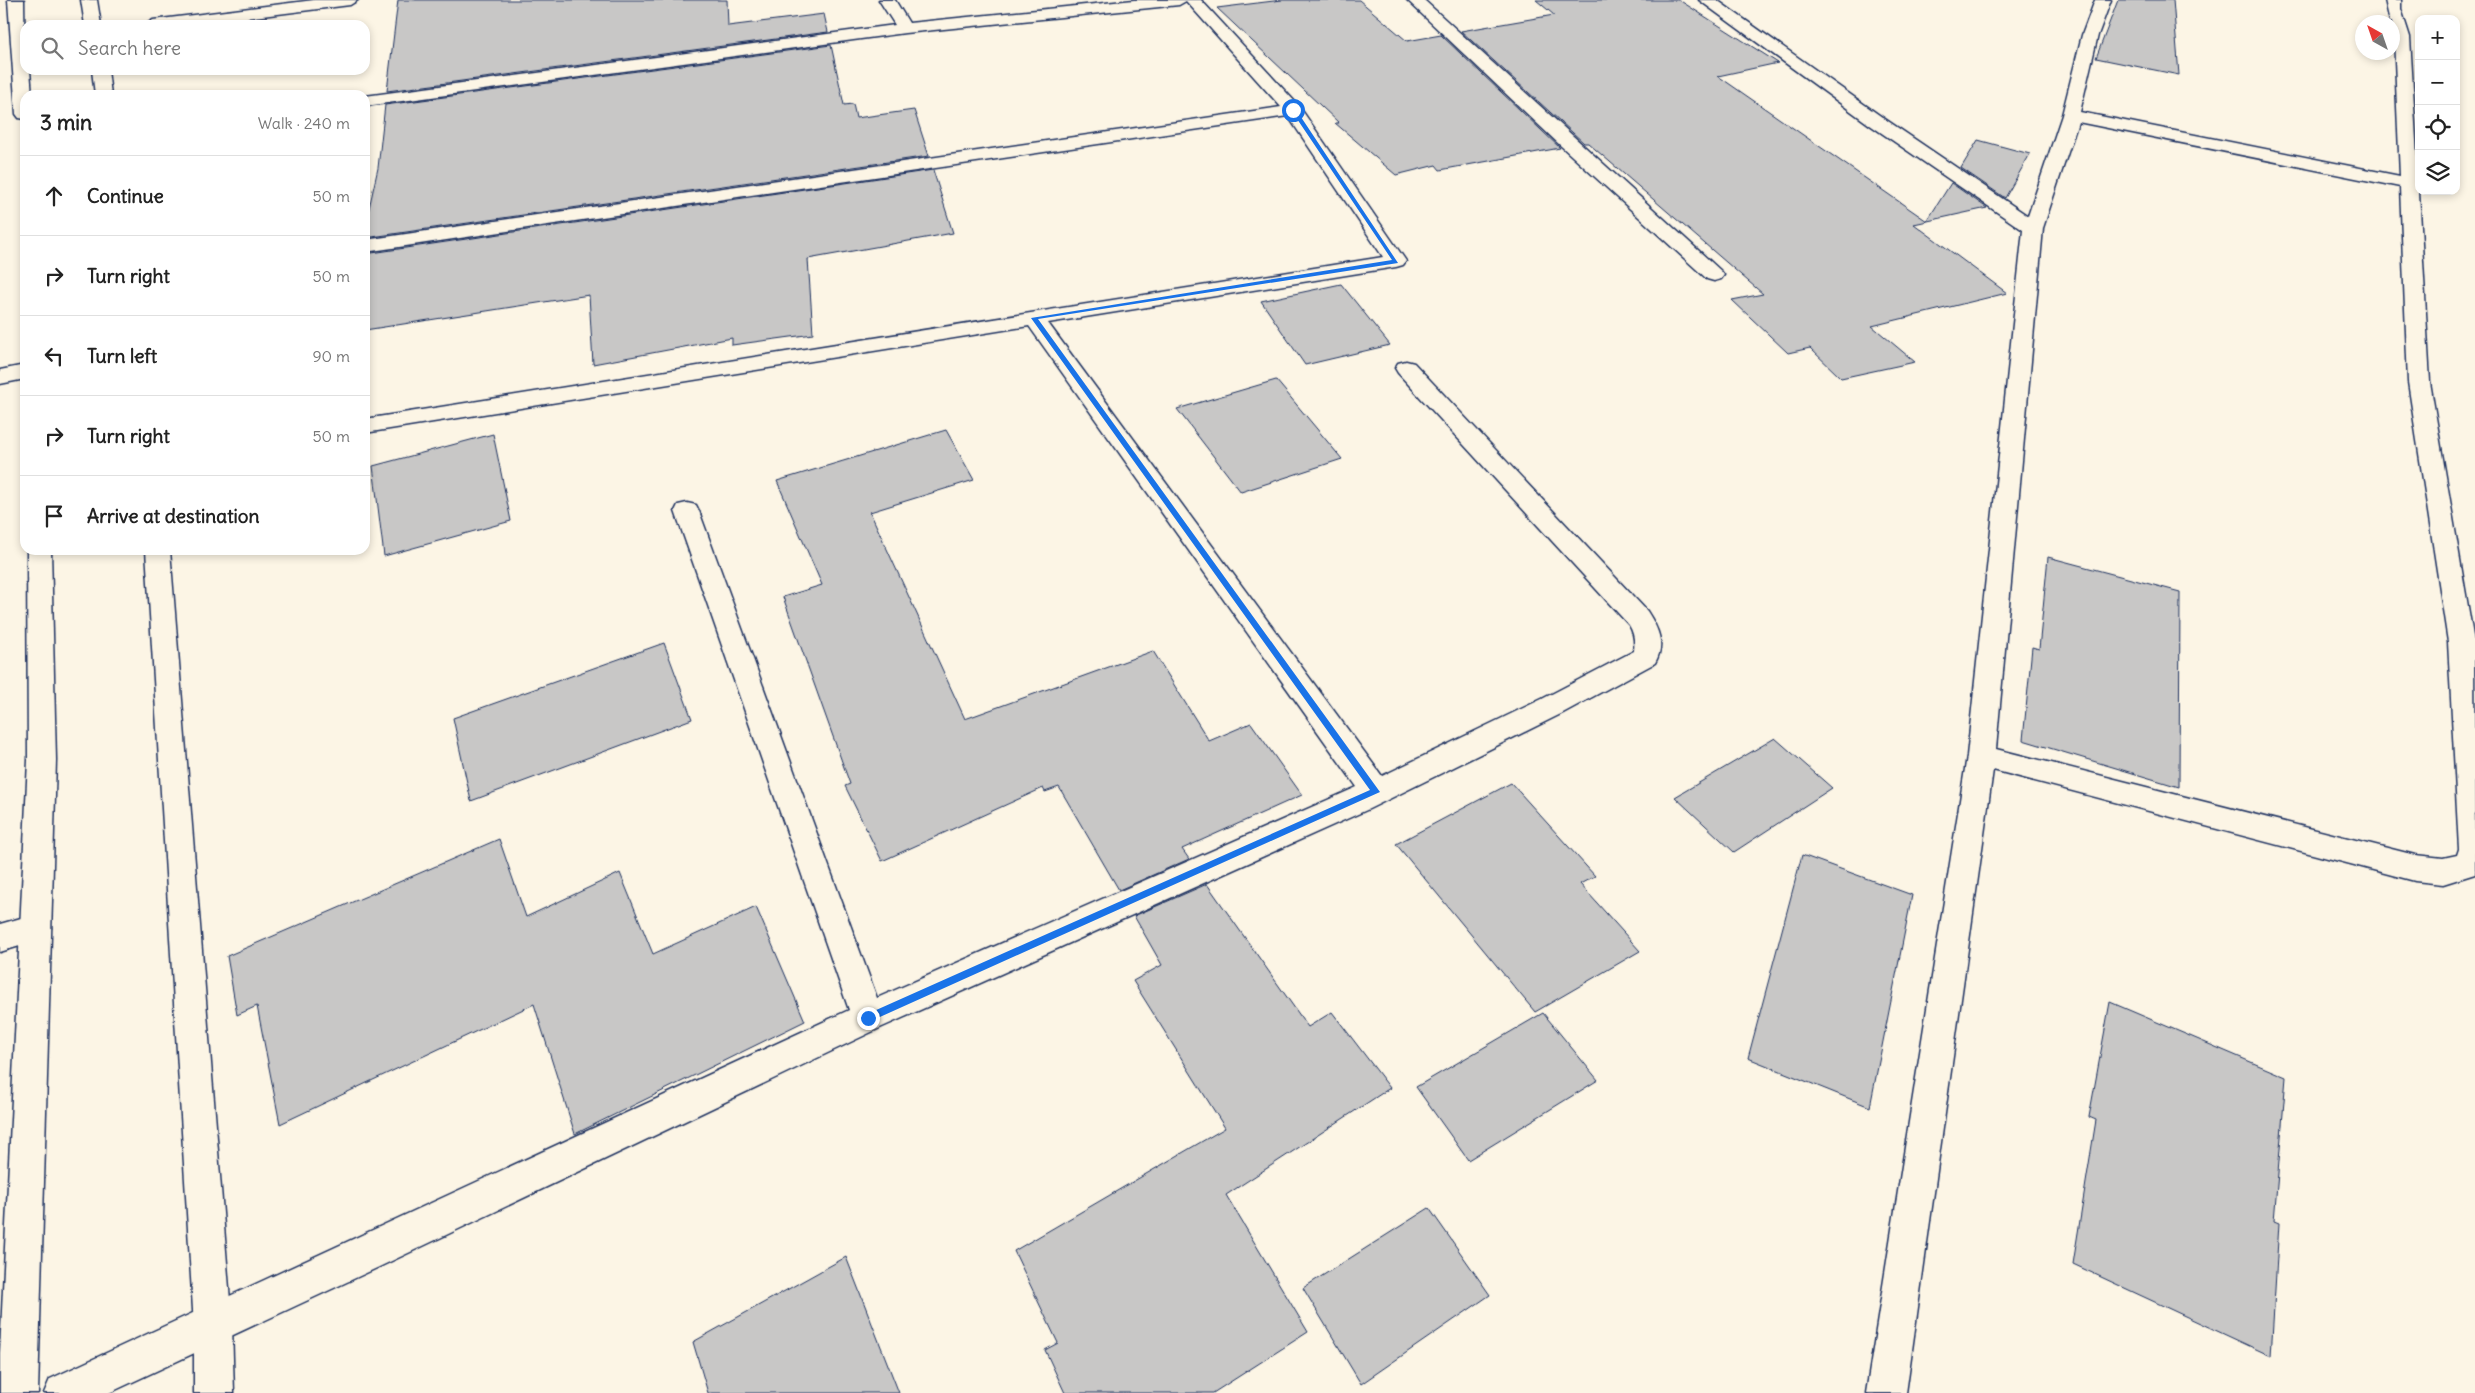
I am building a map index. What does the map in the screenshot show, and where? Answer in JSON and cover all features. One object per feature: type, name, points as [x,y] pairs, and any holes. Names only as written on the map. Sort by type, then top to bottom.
[{"type":"street","points":[[16,0],[20,51]]},
{"type":"street","points":[[89,0],[92,20]]},
{"type":"street","points":[[192,20],[350,0]]},
{"type":"street","points":[[887,0],[905,28]]},
{"type":"street","points":[[370,100],[905,28],[1179,0]]},
{"type":"street","points":[[370,425],[1396,261],[1293,110],[1193,0]]},
{"type":"street","points":[[1415,0],[1567,142],[1714,275]]},
{"type":"street","points":[[1707,0],[1876,121],[2033,228]]},
{"type":"street","points":[[1886,1393],[1981,756],[2033,228],[2071,115],[2090,35],[2103,0]]},
{"type":"street","points":[[1981,756],[2415,868],[2437,872],[2454,871],[2469,863],[2474,849],[2461,642],[2419,382],[2402,37],[2393,9],[2394,0]]},
{"type":"street","points":[[22,75],[23,90]]},
{"type":"street","points":[[101,75],[103,90]]},
{"type":"street","points":[[370,245],[1293,110]]},
{"type":"street","points":[[2071,115],[2410,184]]},
{"type":"street","points":[[1034,318],[1376,792]]},
{"type":"street","points":[[64,1393],[213,1326],[868,1018],[1376,792],[1569,699],[1646,656],[1649,642],[1647,631],[1638,618],[1406,368]]},
{"type":"street","points":[[0,377],[20,373]]},
{"type":"street","points":[[687,511],[868,1018]]},
{"type":"street","points":[[18,1393],[42,760],[39,555]]},
{"type":"street","points":[[158,555],[213,1326],[214,1393]]},
{"type":"street","points":[[0,938],[35,928]]},
{"type":"building","points":[[398,0],[727,0],[728,26],[824,14],[828,32],[387,91]]},
{"type":"building","points":[[1282,0],[1359,0],[1407,41],[1441,35],[1560,148],[1440,170],[1436,165],[1396,175],[1335,123],[1339,123],[1217,8]]},
{"type":"building","points":[[1536,0],[1679,0],[1778,63],[1718,76],[1927,221],[1951,183],[1987,208],[1914,224],[2007,293],[1872,326],[1915,362],[1841,378],[1810,348],[1788,353],[1732,300],[1763,294],[1588,143],[1584,143],[1461,31],[1554,15]]},
{"type":"building","points":[[2118,0],[2173,0],[2179,75],[2096,58]]},
{"type":"building","points":[[831,45],[844,105],[853,104],[856,118],[914,110],[929,156],[370,237],[370,204],[378,168],[385,105]]},
{"type":"building","points":[[1978,140],[2030,154],[2005,198],[1961,168]]},
{"type":"building","points":[[933,170],[953,233],[808,259],[813,334],[732,345],[732,338],[593,364],[589,295],[370,329],[370,253]]},
{"type":"building","points":[[1341,284],[1390,345],[1305,365],[1261,301]]},
{"type":"building","points":[[1276,380],[1342,459],[1241,492],[1177,409]]},
{"type":"building","points":[[946,430],[974,480],[870,512],[965,719],[1153,651],[1209,741],[1251,723],[1302,795],[1182,849],[1189,859],[1119,890],[1059,787],[1045,792],[1043,788],[882,861],[845,786],[850,784],[783,597],[822,585],[777,481]]},
{"type":"building","points":[[493,434],[511,521],[384,556],[373,466]]},
{"type":"building","points":[[2048,557],[2180,592],[2179,787],[2023,740],[2032,647],[2039,649]]},
{"type":"building","points":[[664,643],[692,719],[471,801],[453,718]]},
{"type":"building","points":[[1775,738],[1832,788],[1734,852],[1675,797]]},
{"type":"building","points":[[1511,783],[1595,876],[1580,884],[1640,951],[1535,1012],[1396,844]]},
{"type":"building","points":[[499,839],[526,917],[620,873],[653,954],[756,907],[805,1021],[575,1134],[534,1004],[280,1124],[257,1006],[237,1015],[227,956]]},
{"type":"building","points":[[1802,855],[1912,895],[1870,1107],[1748,1058]]},
{"type":"building","points":[[1207,884],[1308,1027],[1332,1012],[1390,1088],[1226,1195],[1308,1332],[1213,1393],[1065,1393],[1045,1350],[1058,1343],[1014,1251],[1225,1128],[1133,981],[1162,965],[1134,916]]},
{"type":"building","points":[[2110,1002],[2286,1077],[2274,1221],[2279,1223],[2271,1356],[2073,1264],[2096,1120],[2089,1117]]},
{"type":"building","points":[[1543,1013],[1598,1080],[1468,1160],[1416,1087]]},
{"type":"building","points":[[1429,1208],[1490,1295],[1361,1384],[1303,1288]]},
{"type":"building","points":[[846,1257],[899,1393],[708,1393],[693,1342]]},
{"type":"route","points":[[868,1018],[1376,792],[1034,318],[1396,261],[1293,110]]}]
